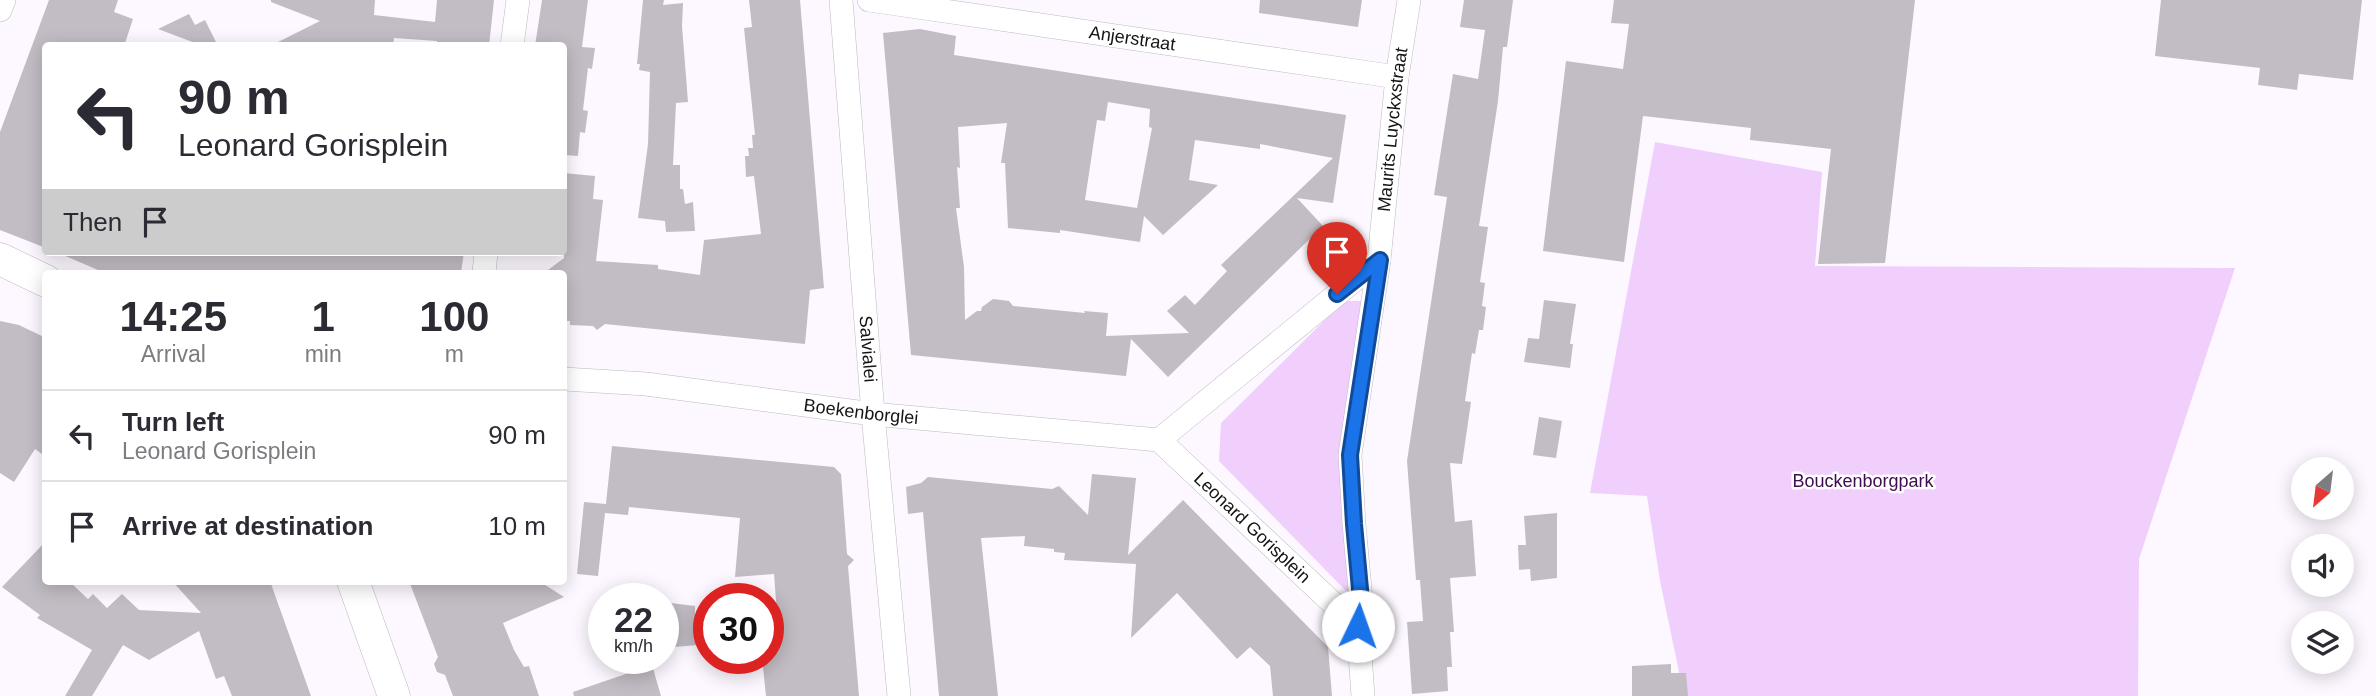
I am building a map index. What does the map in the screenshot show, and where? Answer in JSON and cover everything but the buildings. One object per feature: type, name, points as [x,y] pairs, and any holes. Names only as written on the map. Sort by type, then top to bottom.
[{"type":"street","points":[[0,10],[4,0]]},
{"type":"street","points":[[513,42],[518,0]]},
{"type":"street","name":"Salvialei","points":[[841,0],[873,414],[899,696]]},
{"type":"street","name":"Anjerstraat","points":[[869,0],[1396,78]]},
{"type":"street","name":"Maurits Luyckxstraat","points":[[1380,260],[1396,78],[1409,0]]},
{"type":"street","points":[[0,259],[42,279]]},
{"type":"street","points":[[1159,440],[1380,260]]},
{"type":"street","points":[[1363,696],[1358,626],[1361,600],[1350,455],[1380,260]]},
{"type":"street","points":[[0,283],[42,302]]},
{"type":"street","name":"Boekenborglei","points":[[567,379],[646,384],[873,414],[1159,440]]},
{"type":"street","name":"Leonard Gorisplein","points":[[1159,440],[1358,626]]},
{"type":"street","points":[[331,585],[371,696]]},
{"type":"street","points":[[354,585],[394,696]]},
{"type":"green space","name":"Bouckenborgpark","points":[[1655,142],[1822,172],[1815,266],[2235,268],[2139,559],[2138,696],[1684,696],[1660,581],[1647,496],[1590,493]]},
{"type":"green space","points":[[1344,301],[1370,301],[1353,598],[1219,461],[1221,423]]},
{"type":"route","points":[[1337,294],[1380,260],[1350,455],[1361,600],[1358,626]]}]
